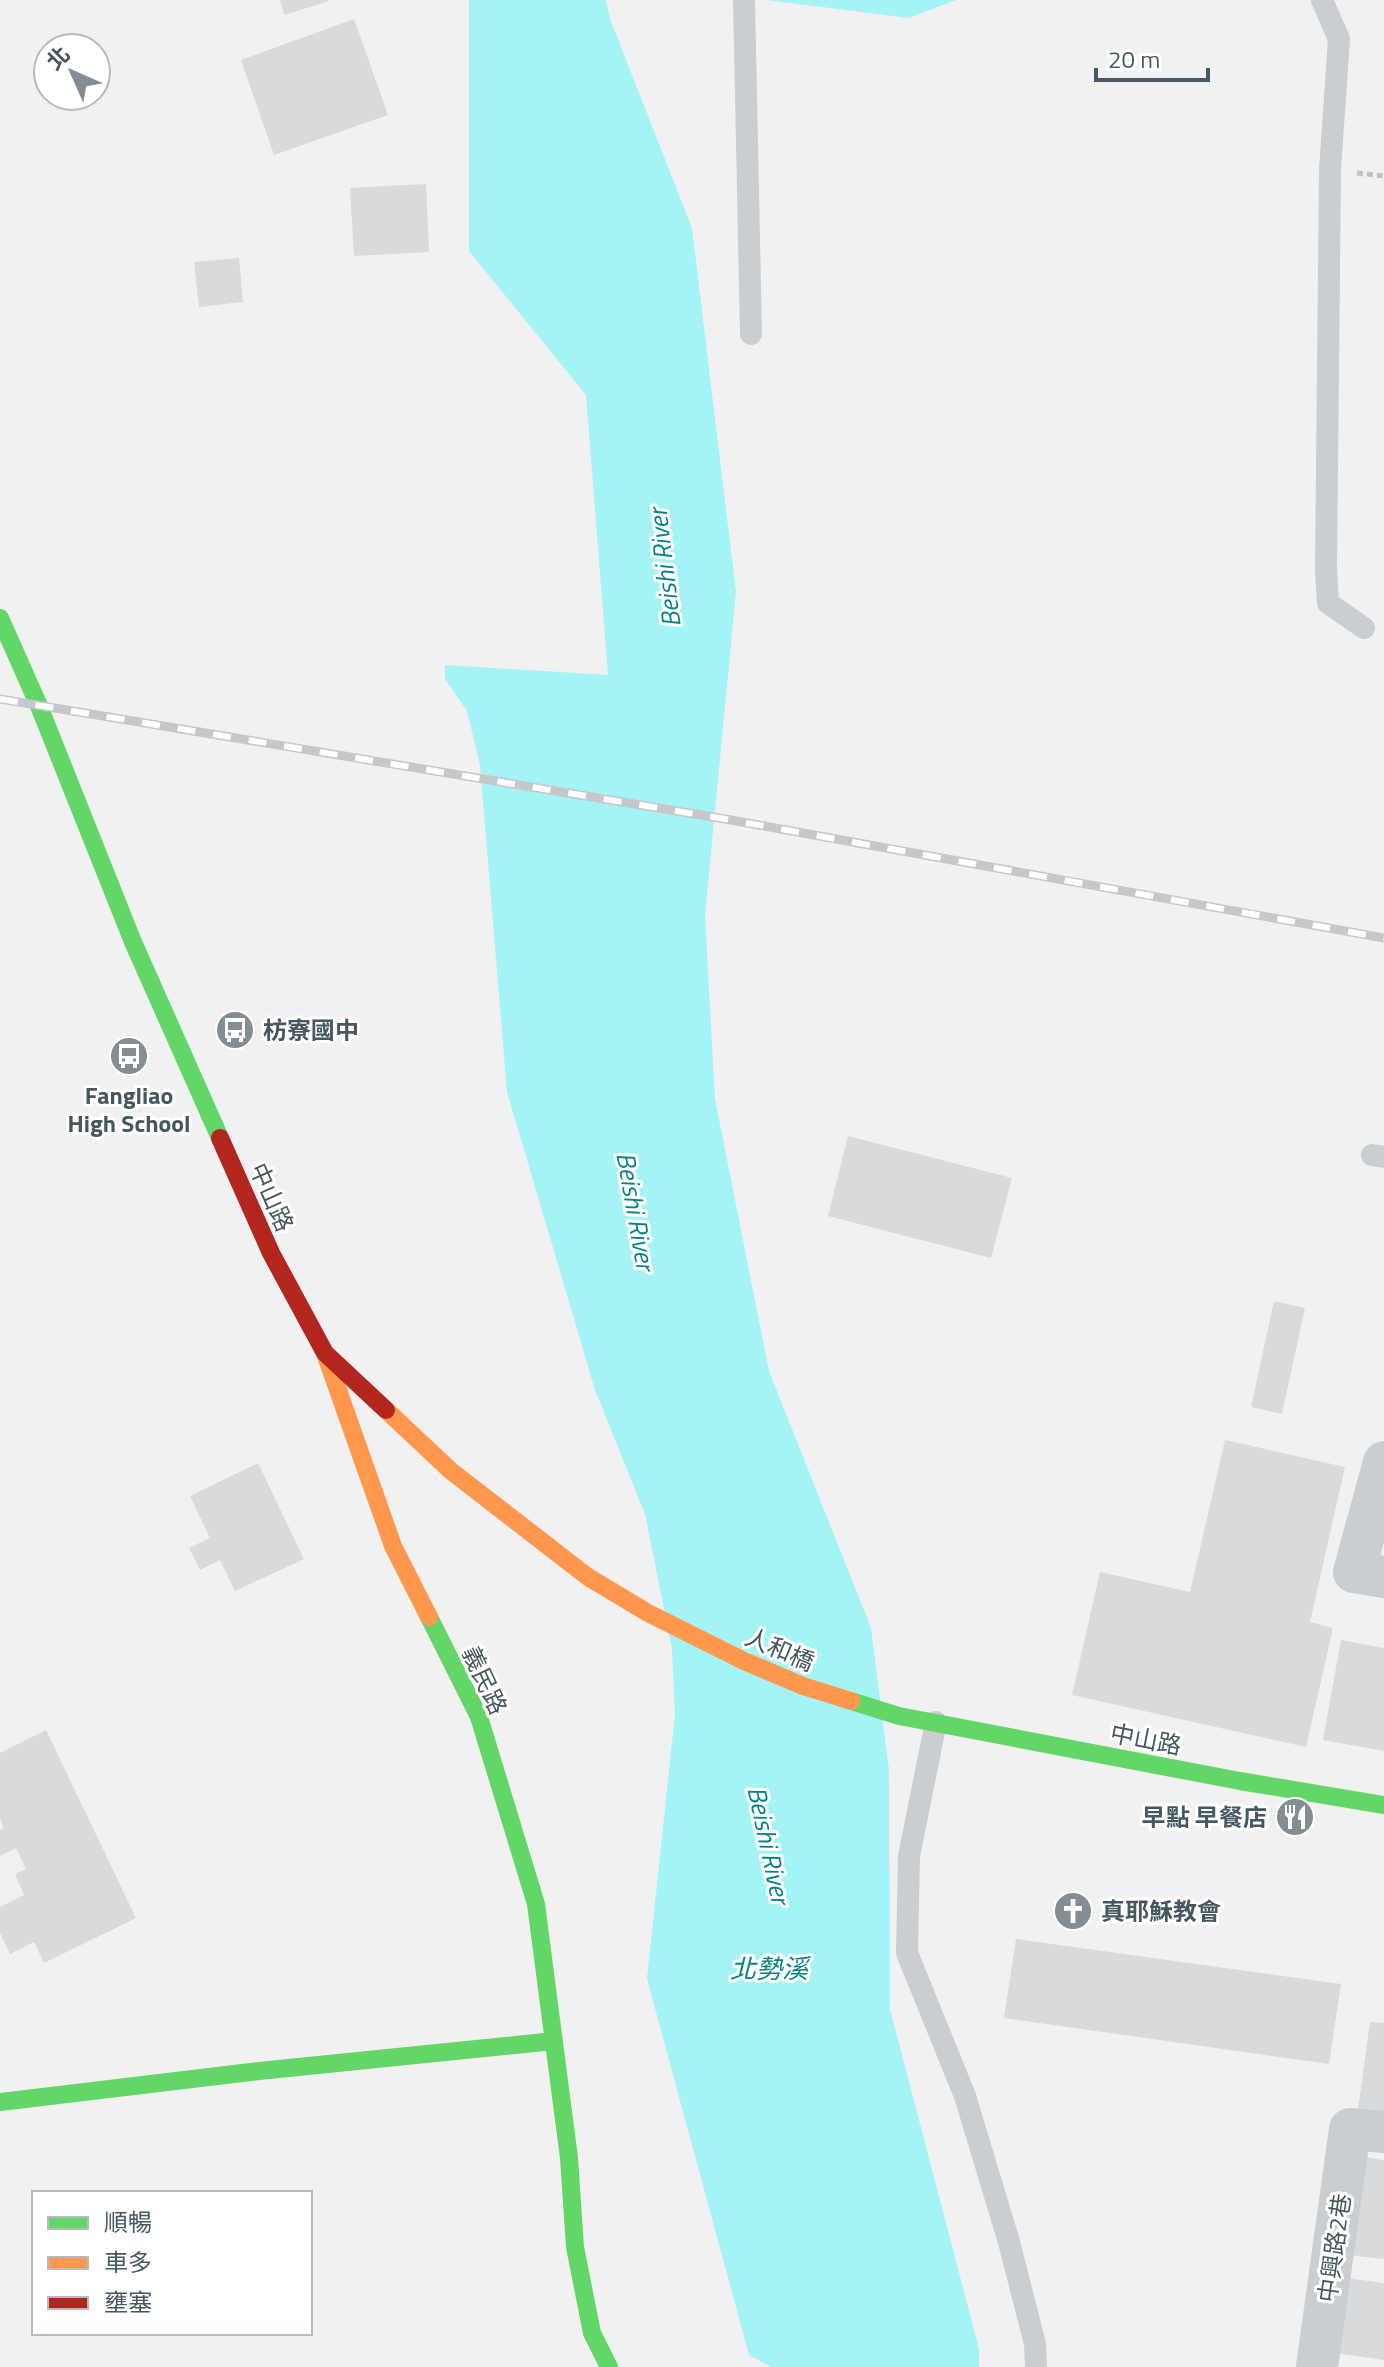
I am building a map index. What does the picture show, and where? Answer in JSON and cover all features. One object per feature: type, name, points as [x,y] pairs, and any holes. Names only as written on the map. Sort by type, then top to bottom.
[{"type":"street","name":"中山路","points":[[0,618],[25,671],[152,985],[271,1253],[325,1353],[451,1471],[588,1577],[648,1613]]},
{"type":"street","name":"義民路","points":[[325,1353],[393,1546],[479,1717],[536,1904],[569,2158],[575,2247],[592,2333],[609,2367]]},
{"type":"street","points":[[1369,1574],[1384,1462]]},
{"type":"street","name":"人和橋","points":[[648,1613],[744,1661],[803,1686],[899,1716]]},
{"type":"street","name":"中山路","points":[[899,1716],[1384,1805]]},
{"type":"street","points":[[0,2102],[259,2071],[554,2041]]},
{"type":"street","name":"中興路2巷","points":[[1317,2367],[1367,2130]]},
{"type":"lane","points":[[744,0],[751,334]]},
{"type":"lane","points":[[1322,0],[1339,39],[1330,170],[1328,603],[1364,628]]},
{"type":"lane","points":[[936,1722],[909,1856],[907,1953],[965,2096],[1009,2242],[1035,2344],[1036,2367]]},
{"type":"water","name":"北勢溪","points":[[469,0],[606,0],[610,19],[692,228],[736,592],[705,915],[715,1099],[769,1371],[871,1628],[889,1770],[890,2009],[979,2349],[979,2367],[771,2367],[749,2355],[647,1979],[675,1714],[672,1649],[645,1514],[595,1390],[507,1092],[480,765],[467,711],[445,679],[445,665],[608,675],[586,395],[469,251]]},
{"type":"water","points":[[766,0],[956,0],[909,18]]},
{"type":"building","points":[[280,0],[328,0],[329,1],[284,15]]},
{"type":"building","points":[[354,19],[388,115],[274,155],[241,60]]},
{"type":"building","points":[[426,184],[429,252],[354,256],[350,188]]},
{"type":"building","points":[[239,258],[243,302],[199,307],[194,262]]},
{"type":"building","points":[[848,1136],[1012,1178],[991,1258],[828,1216]]},
{"type":"building","points":[[1274,1301],[1305,1308],[1282,1414],[1251,1407]]},
{"type":"building","points":[[1225,1440],[1345,1467],[1310,1622],[1333,1628],[1306,1747],[1072,1695],[1100,1572],[1190,1592]]},
{"type":"building","points":[[258,1463],[304,1559],[235,1591],[220,1560],[200,1570],[189,1548],[210,1538],[190,1496]]},
{"type":"building","points":[[1341,1640],[1384,1648],[1384,1751],[1323,1740]]},
{"type":"building","points":[[46,1730],[136,1918],[44,1963],[34,1942],[10,1954],[0,1933],[0,1907],[24,1895],[15,1874],[26,1869],[16,1848],[0,1856],[0,1830],[4,1828],[0,1819],[0,1753]]},
{"type":"building","points":[[1016,1939],[1341,1984],[1329,2064],[1004,2018]]},
{"type":"building","points":[[1370,2022],[1384,2023],[1384,2113],[1358,2110]]},
{"type":"building","points":[[1352,2155],[1384,2160],[1384,2259],[1339,2254]]},
{"type":"building","points":[[1331,2276],[1384,2283],[1384,2360],[1321,2351]]},
{"type":"railway","points":[[0,699],[731,820],[1384,938]]},
{"type":"traffic: fast","points":[[0,618],[39,706],[133,942],[220,1138]]},
{"type":"traffic: fast","points":[[429,1617],[479,1717],[536,1904],[569,2158],[575,2247],[592,2333],[609,2367]]},
{"type":"traffic: fast","points":[[851,1701],[899,1716],[1384,1805]]},
{"type":"traffic: fast","points":[[0,2102],[259,2071],[554,2041]]},
{"type":"traffic: slow","points":[[327,1359],[393,1546],[429,1617]]},
{"type":"traffic: slow","points":[[386,1410],[451,1471],[588,1577],[648,1613],[744,1661],[803,1686],[851,1701]]},
{"type":"traffic: jam","points":[[220,1138],[271,1253],[325,1353],[386,1410]]},
{"type":"place","name":"枋寮國中","points":[[235,1030]]},
{"type":"place","name":"Fangliao High School","points":[[129,1056]]},
{"type":"place","name":"早點 早餐店","points":[[1295,1817]]},
{"type":"place","name":"真耶穌教會","points":[[1073,1911]]},
{"type":"water label","name":"Beishi River","points":[[664,568]]},
{"type":"water label","name":"Beishi River","points":[[636,1211]]},
{"type":"water label","name":"Beishi River","points":[[769,1845]]}]
